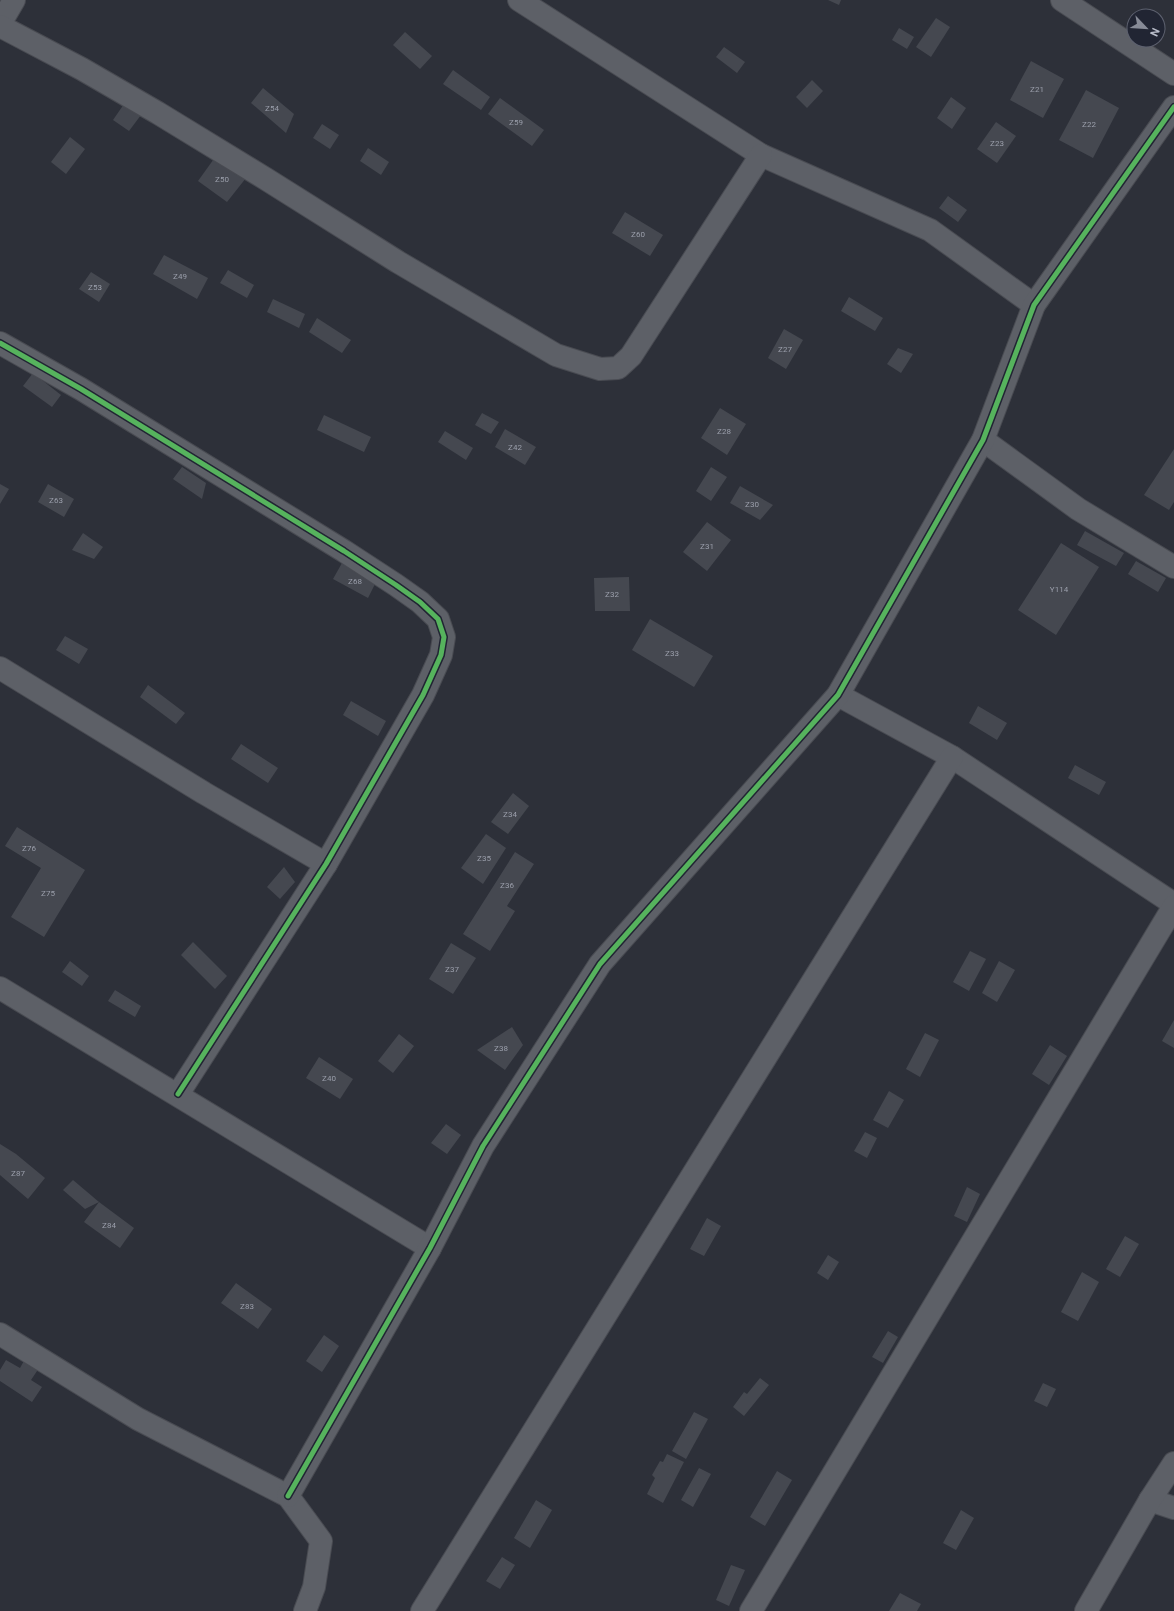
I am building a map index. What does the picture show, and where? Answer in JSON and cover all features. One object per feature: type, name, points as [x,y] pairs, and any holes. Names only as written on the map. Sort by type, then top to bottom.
[{"type":"street","points":[[14,0],[0,25],[82,69],[158,113],[398,262],[556,355],[600,370],[618,368],[632,356],[761,155]]},
{"type":"street","points":[[519,0],[761,155],[930,230],[1034,306]]},
{"type":"street","points":[[1062,0],[1174,74]]},
{"type":"street","points":[[288,1496],[430,1248],[483,1146],[600,964],[838,695],[983,440],[1034,306],[1174,108]]},
{"type":"street","points":[[0,343],[81,389],[344,551],[420,602],[438,619],[444,637],[441,655],[424,695],[326,864],[178,1094]]},
{"type":"street","points":[[983,440],[1078,509],[1174,567]]},
{"type":"street","points":[[0,668],[204,793],[326,864]]},
{"type":"street","points":[[751,1611],[1174,905],[952,757],[838,695]]},
{"type":"street","points":[[422,1611],[952,757]]},
{"type":"street","points":[[0,988],[178,1094],[430,1248]]},
{"type":"street","points":[[0,1334],[138,1419],[288,1496],[321,1541],[314,1587],[305,1611]]},
{"type":"street","points":[[1086,1611],[1150,1500],[1174,1463]]},
{"type":"street","points":[[1150,1500],[1174,1508]]},
{"type":"building","points":[[828,0],[841,0],[839,5]]},
{"type":"building","points":[[936,18],[950,27],[931,57],[916,47]]},
{"type":"building","points":[[899,28],[914,37],[907,49],[892,40]]},
{"type":"building","points":[[405,32],[432,56],[420,69],[393,45]]},
{"type":"building","points":[[724,47],[745,62],[737,73],[716,57]]},
{"type":"building","points":[[1031,61],[1064,79],[1043,118],[1010,100]]},
{"type":"building","points":[[453,70],[490,97],[481,110],[443,84]]},
{"type":"building","points":[[812,80],[823,91],[807,108],[796,97]]},
{"type":"building","points":[[263,88],[294,114],[286,133],[251,103]]},
{"type":"building","points":[[1086,90],[1119,108],[1093,158],[1059,140]]},
{"type":"building","points":[[951,97],[966,108],[952,129],[937,118]]},
{"type":"building","points":[[500,98],[544,130],[532,146],[488,114]]},
{"type":"building","points":[[124,104],[141,115],[129,131],[113,120]]},
{"type":"building","points":[[996,122],[1016,136],[997,163],[977,149]]},
{"type":"building","points":[[322,124],[339,135],[330,149],[313,138]]},
{"type":"building","points":[[70,137],[85,149],[66,174],[51,162]]},
{"type":"building","points":[[368,148],[389,162],[381,175],[360,161]]},
{"type":"building","points":[[216,156],[246,178],[227,202],[198,181]]},
{"type":"building","points":[[948,196],[967,210],[958,222],[939,208]]},
{"type":"building","points":[[625,212],[663,235],[650,256],[612,233]]},
{"type":"building","points":[[164,255],[208,278],[197,299],[153,274]]},
{"type":"building","points":[[228,270],[254,285],[247,298],[220,283]]},
{"type":"building","points":[[91,272],[110,284],[99,302],[79,289]]},
{"type":"building","points":[[849,297],[883,318],[875,331],[841,311]]},
{"type":"building","points":[[273,299],[305,314],[299,328],[267,312]]},
{"type":"building","points":[[317,318],[351,340],[342,353],[309,332]]},
{"type":"building","points":[[784,329],[803,340],[786,369],[768,358]]},
{"type":"building","points":[[898,348],[913,354],[901,373],[887,364]]},
{"type":"building","points":[[33,373],[61,395],[52,407],[23,386]]},
{"type":"building","points":[[720,408],[746,424],[727,455],[701,438]]},
{"type":"building","points":[[482,413],[499,422],[491,434],[475,425]]},
{"type":"building","points":[[324,415],[371,437],[364,452],[317,430]]},
{"type":"building","points":[[505,429],[536,447],[525,465],[495,447]]},
{"type":"building","points":[[445,431],[473,448],[466,460],[438,442]]},
{"type":"building","points":[[1174,449],[1174,502],[1169,510],[1144,495]]},
{"type":"building","points":[[182,467],[206,483],[202,499],[173,479]]},
{"type":"building","points":[[711,467],[727,477],[711,501],[696,491]]},
{"type":"building","points":[[0,484],[9,489],[0,504]]},
{"type":"building","points":[[48,484],[74,499],[64,517],[38,502]]},
{"type":"building","points":[[740,486],[773,505],[760,520],[730,503]]},
{"type":"building","points":[[707,522],[731,540],[707,571],[683,552]]},
{"type":"building","points":[[1085,531],[1124,553],[1116,566],[1077,545]]},
{"type":"building","points":[[83,533],[103,547],[94,559],[72,550]]},
{"type":"building","points":[[1061,543],[1099,567],[1056,635],[1018,610]]},
{"type":"building","points":[[1136,561],[1166,578],[1158,592],[1128,574]]},
{"type":"building","points":[[342,563],[376,582],[368,598],[333,579]]},
{"type":"building","points":[[629,577],[630,611],[595,611],[594,578]]},
{"type":"building","points":[[650,619],[713,656],[694,687],[632,650]]},
{"type":"building","points":[[65,636],[88,649],[79,664],[56,650]]},
{"type":"building","points":[[148,685],[185,713],[176,724],[140,697]]},
{"type":"building","points":[[351,701],[386,721],[378,736],[343,715]]},
{"type":"building","points":[[978,706],[1007,723],[997,740],[969,723]]},
{"type":"building","points":[[241,744],[278,768],[268,783],[231,759]]},
{"type":"building","points":[[1075,765],[1106,782],[1099,795],[1068,778]]},
{"type":"building","points":[[513,793],[529,806],[508,834],[491,822]]},
{"type":"building","points":[[17,827],[85,870],[44,937],[11,917],[41,868],[5,846]]},
{"type":"building","points":[[486,834],[506,848],[483,884],[461,868]]},
{"type":"building","points":[[515,852],[534,864],[507,906],[515,911],[490,951],[463,934]]},
{"type":"building","points":[[284,867],[295,882],[280,899],[267,887]]},
{"type":"building","points":[[193,942],[227,976],[215,989],[181,955]]},
{"type":"building","points":[[451,943],[476,958],[453,994],[429,979]]},
{"type":"building","points":[[970,951],[986,959],[969,991],[953,982]]},
{"type":"building","points":[[70,961],[89,976],[82,986],[62,972]]},
{"type":"building","points":[[999,961],[1015,970],[997,1002],[982,993]]},
{"type":"building","points":[[115,990],[141,1006],[135,1017],[108,1001]]},
{"type":"building","points":[[1174,1020],[1174,1048],[1162,1041]]},
{"type":"building","points":[[512,1027],[523,1045],[505,1070],[477,1050]]},
{"type":"building","points":[[925,1033],[939,1040],[920,1077],[906,1069]]},
{"type":"building","points":[[399,1034],[414,1046],[393,1073],[378,1061]]},
{"type":"building","points":[[1050,1045],[1067,1056],[1049,1085],[1032,1074]]},
{"type":"building","points":[[319,1057],[353,1079],[340,1099],[306,1078]]},
{"type":"building","points":[[889,1091],[904,1100],[888,1128],[873,1120]]},
{"type":"building","points":[[446,1124],[461,1135],[447,1154],[431,1143]]},
{"type":"building","points":[[865,1132],[877,1138],[867,1158],[854,1151]]},
{"type":"building","points":[[0,1144],[16,1154],[45,1178],[28,1199],[0,1175]]},
{"type":"building","points":[[73,1180],[99,1202],[85,1209],[63,1190]]},
{"type":"building","points":[[967,1187],[980,1194],[967,1222],[954,1216]]},
{"type":"building","points":[[99,1202],[134,1228],[120,1248],[84,1222]]},
{"type":"building","points":[[707,1218],[721,1226],[704,1256],[690,1249]]},
{"type":"building","points":[[1125,1236],[1139,1244],[1120,1277],[1106,1269]]},
{"type":"building","points":[[828,1255],[839,1262],[828,1280],[817,1273]]},
{"type":"building","points":[[1082,1272],[1099,1282],[1078,1321],[1061,1312]]},
{"type":"building","points":[[236,1283],[272,1309],[258,1329],[221,1303]]},
{"type":"building","points":[[888,1331],[898,1337],[883,1363],[872,1357]]},
{"type":"building","points":[[324,1335],[339,1346],[322,1372],[306,1361]]},
{"type":"building","points":[[25,1359],[39,1368],[31,1380],[42,1387],[32,1402],[0,1381],[0,1370],[6,1360],[20,1368]]},
{"type":"building","points":[[760,1378],[769,1385],[744,1416],[733,1407],[744,1392],[747,1394]]},
{"type":"building","points":[[1043,1383],[1056,1389],[1047,1407],[1034,1401]]},
{"type":"building","points":[[694,1412],[708,1419],[686,1459],[672,1451]]},
{"type":"building","points":[[667,1454],[684,1462],[663,1503],[647,1494],[655,1478],[652,1475],[660,1461],[663,1462]]},
{"type":"building","points":[[699,1468],[711,1474],[693,1507],[681,1500]]},
{"type":"building","points":[[777,1471],[792,1480],[765,1526],[750,1517]]},
{"type":"building","points":[[536,1500],[552,1510],[530,1548],[514,1538]]},
{"type":"building","points":[[961,1510],[974,1518],[956,1550],[943,1543]]},
{"type":"building","points":[[502,1557],[515,1565],[500,1589],[486,1581]]},
{"type":"building","points":[[731,1565],[745,1570],[729,1606],[716,1600]]},
{"type":"building","points":[[900,1593],[921,1604],[917,1611],[889,1611]]},
{"type":"cycle path","points":[[288,1496],[430,1248],[483,1146],[600,964],[838,695],[983,440],[1034,305],[1174,107]]},
{"type":"cycle path","points":[[0,343],[81,389],[344,551],[396,585],[420,602],[438,619],[444,637],[441,655],[423,695],[326,864],[178,1094]]}]
